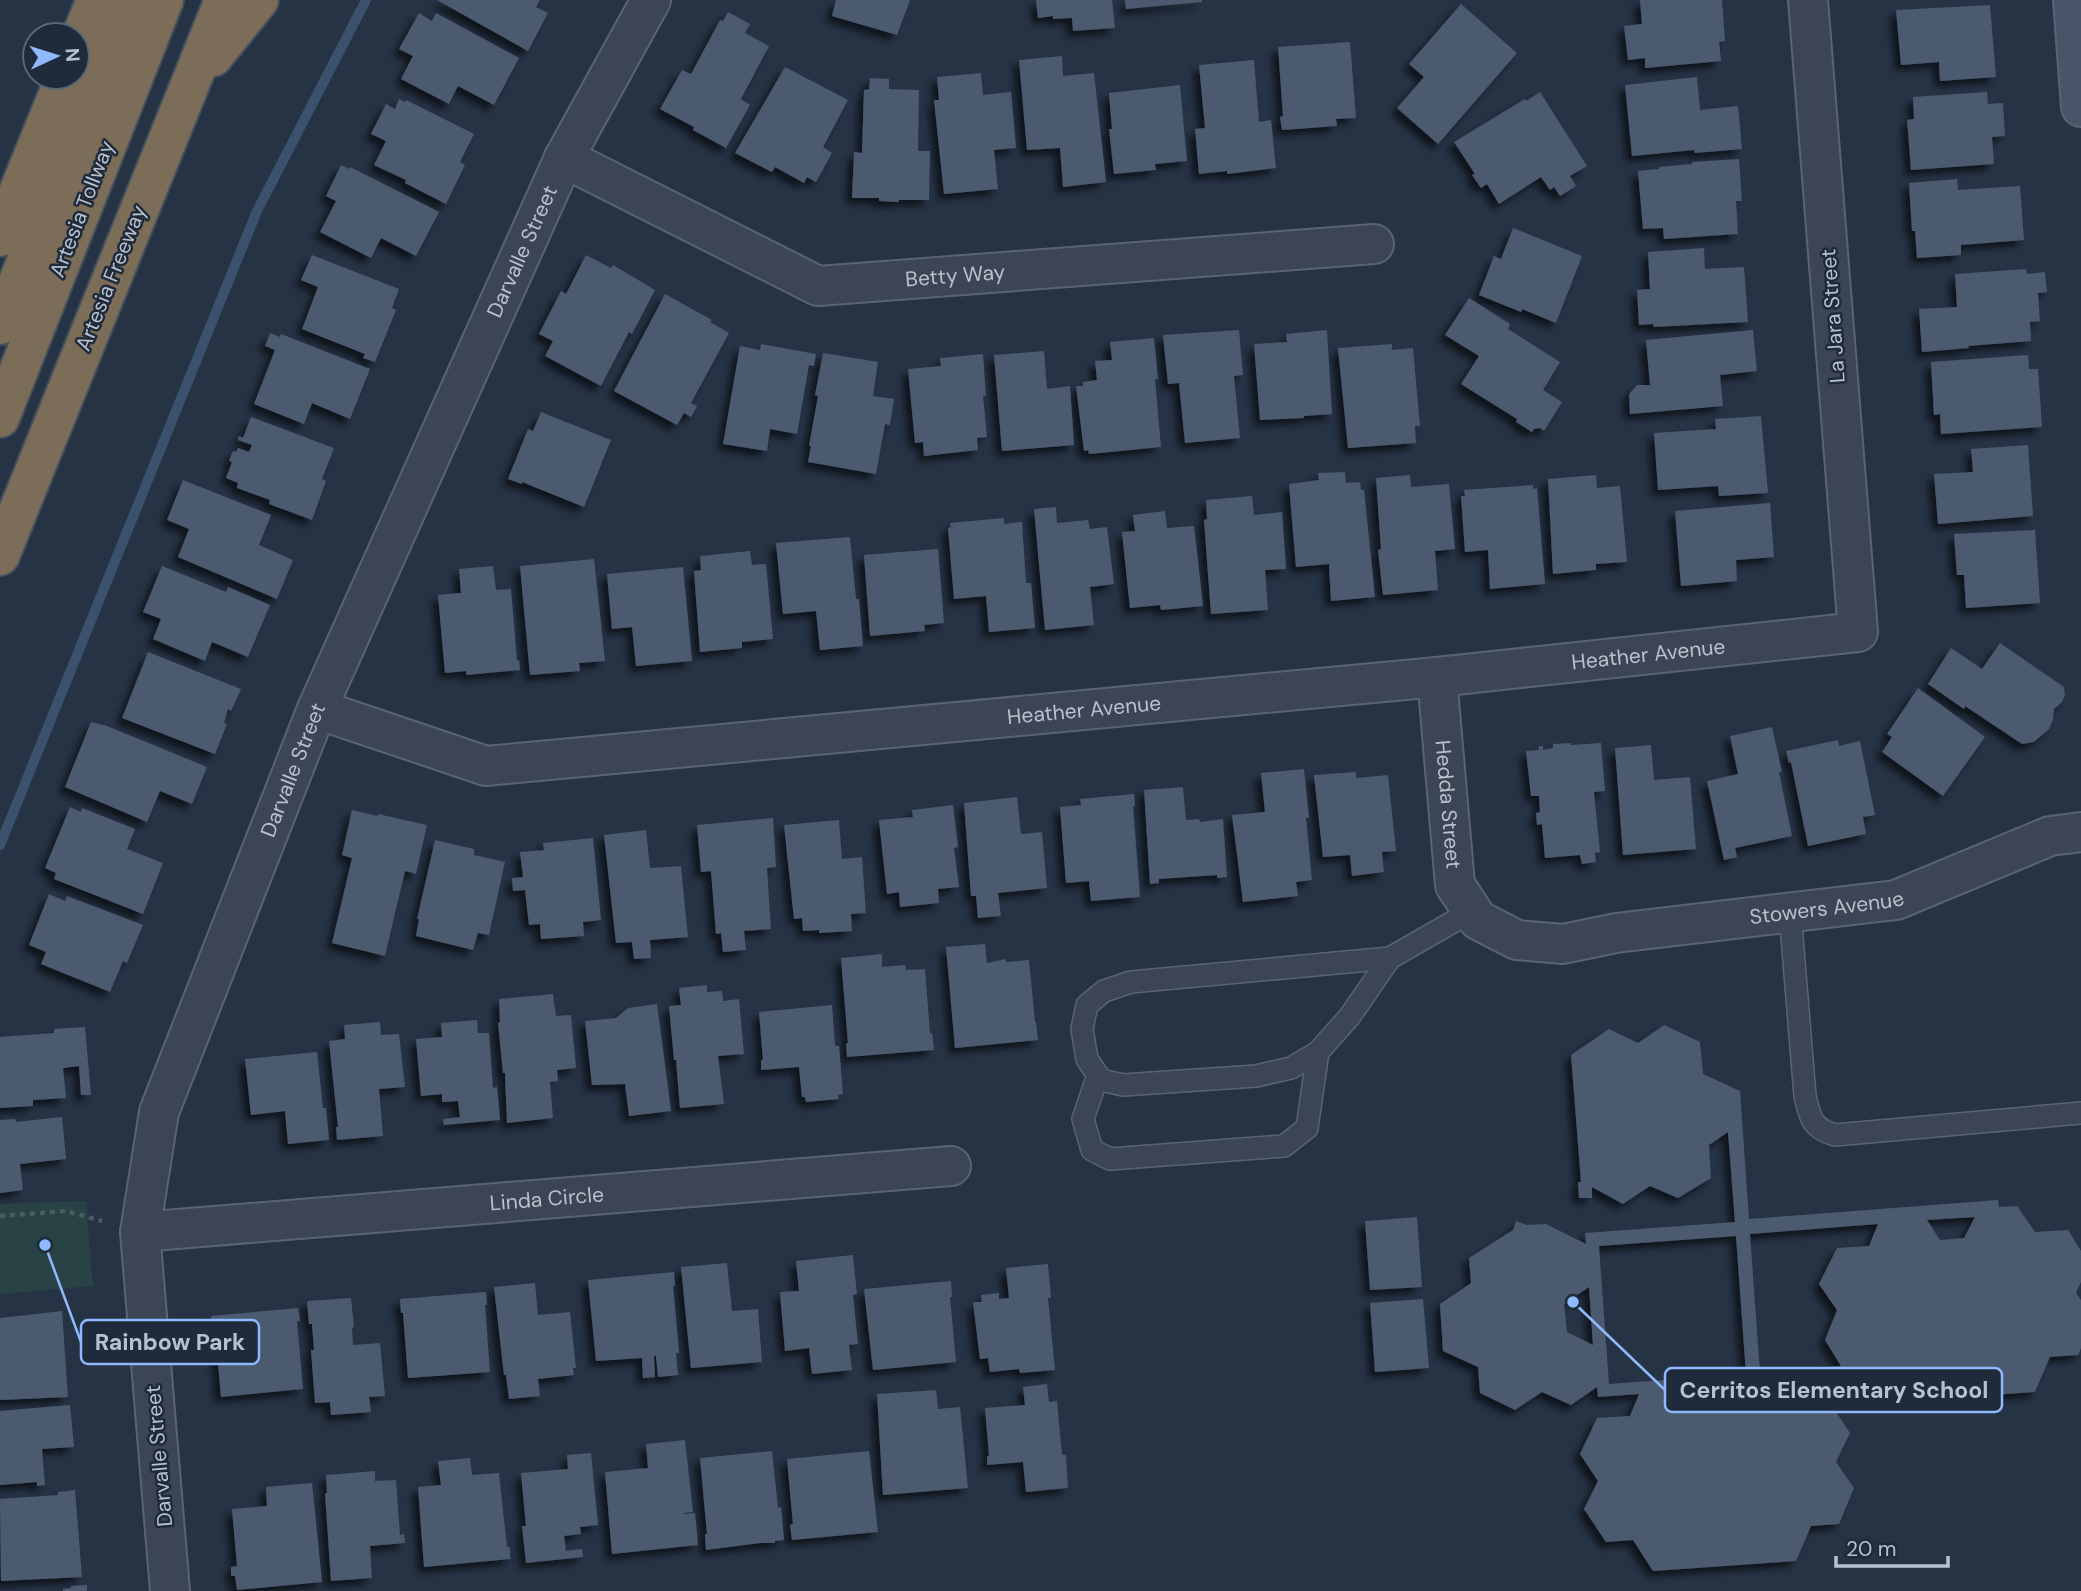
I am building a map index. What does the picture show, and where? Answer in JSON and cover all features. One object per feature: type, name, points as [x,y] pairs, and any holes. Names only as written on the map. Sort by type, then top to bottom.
[{"type":"highway","points":[[87,21],[96,0]]},
{"type":"highway","name":"Artesia Tollway","points":[[0,326],[134,0]]},
{"type":"highway","name":"Artesia Tollway","points":[[0,418],[164,0]]},
{"type":"highway","name":"Artesia Freeway","points":[[0,556],[223,0]]},
{"type":"highway","points":[[186,92],[259,0]]},
{"type":"highway","points":[[0,237],[59,91]]},
{"type":"street","name":"Darvalle Street","points":[[170,1591],[140,1232],[159,1112],[317,709],[564,158],[651,0]]},
{"type":"street","name":"La Jara Street","points":[[1808,0],[1858,632]]},
{"type":"street","points":[[2073,0],[2081,107]]},
{"type":"street","name":"Betty Way","points":[[564,158],[818,286],[1374,244]]},
{"type":"street","name":"Heather Avenue","points":[[317,709],[486,766],[1437,677],[1858,632]]},
{"type":"street","name":"Hedda Street","points":[[1437,677],[1455,885],[1478,919],[1517,940],[1563,944]]},
{"type":"street","name":"Stowers Avenue","points":[[1563,944],[1616,933],[1896,900],[2050,836],[2081,832]]},
{"type":"street","name":"Linda Circle","points":[[140,1232],[951,1166]]},
{"type":"lane","points":[[1390,958],[1350,1016],[1318,1052],[1291,1068],[1256,1076],[1123,1085],[1101,1080],[1087,1059],[1082,1029],[1087,1005],[1104,990],[1131,982],[1390,958],[1472,911]]},
{"type":"lane","points":[[1790,912],[1805,1096],[1810,1117],[1820,1130],[1835,1135],[2081,1114]]},
{"type":"lane","points":[[1098,1075],[1083,1119],[1092,1150],[1110,1159],[1283,1146],[1307,1128],[1318,1052]]},
{"type":"path","points":[[0,1216],[66,1211],[140,1232]]},
{"type":"green space","points":[[86,1201],[93,1286],[0,1294],[0,1204]]},
{"type":"building","points":[[437,0],[540,0],[536,7],[548,13],[528,51]]},
{"type":"building","points":[[836,0],[910,0],[897,35],[832,16]]},
{"type":"building","points":[[1036,0],[1112,0],[1115,28],[1073,31],[1072,18],[1038,18]]},
{"type":"building","points":[[1125,0],[1202,0],[1202,2],[1126,9]]},
{"type":"building","points":[[1640,0],[1722,0],[1725,41],[1719,42],[1721,61],[1645,68],[1645,58],[1628,60],[1624,26],[1642,24]]},
{"type":"building","points":[[1461,4],[1517,53],[1438,144],[1397,108],[1424,77],[1409,64]]},
{"type":"building","points":[[1990,5],[1996,77],[1940,81],[1939,62],[1901,65],[1896,10]]},
{"type":"building","points":[[728,12],[750,24],[745,33],[769,46],[741,99],[750,105],[726,148],[660,109],[682,70],[691,74],[720,20],[723,21]]},
{"type":"building","points":[[419,13],[432,21],[436,13],[519,58],[494,105],[458,86],[449,104],[401,79],[413,56],[399,49]]},
{"type":"building","points":[[1350,42],[1356,118],[1336,119],[1337,126],[1282,130],[1278,47]]},
{"type":"building","points":[[1062,56],[1063,76],[1094,73],[1106,182],[1063,187],[1060,148],[1027,150],[1019,60]]},
{"type":"building","points":[[1254,60],[1259,122],[1271,120],[1276,168],[1227,174],[1227,171],[1199,174],[1195,129],[1205,128],[1199,65]]},
{"type":"building","points":[[785,67],[848,100],[823,147],[832,153],[816,182],[807,177],[804,183],[775,167],[772,172],[735,153]]},
{"type":"building","points":[[981,73],[983,95],[1011,92],[1016,148],[994,150],[998,189],[944,194],[934,100],[939,100],[937,77]]},
{"type":"building","points":[[1697,77],[1700,110],[1738,106],[1742,149],[1632,156],[1625,85]]},
{"type":"building","points":[[870,78],[889,79],[889,89],[919,90],[918,151],[930,151],[929,200],[899,202],[879,201],[879,198],[852,198],[854,152],[862,153],[864,90],[869,89]]},
{"type":"building","points":[[1180,85],[1187,161],[1155,164],[1156,170],[1114,174],[1109,129],[1112,129],[1109,93]]},
{"type":"building","points":[[1540,92],[1587,166],[1570,176],[1576,186],[1560,196],[1554,187],[1550,190],[1541,177],[1499,204],[1487,184],[1481,188],[1454,142]]},
{"type":"building","points":[[1987,92],[1988,104],[2003,103],[2005,136],[1992,137],[1994,164],[1911,170],[1907,120],[1914,119],[1913,97]]},
{"type":"building","points":[[399,99],[474,134],[460,162],[465,165],[446,204],[374,165],[386,141],[371,134],[386,104],[395,109]]},
{"type":"building","points":[[1739,159],[1742,201],[1736,201],[1738,234],[1664,239],[1663,228],[1643,229],[1638,171],[1692,162]]},
{"type":"building","points":[[341,165],[439,212],[416,256],[381,238],[371,258],[320,232],[336,201],[326,196]]},
{"type":"building","points":[[1957,179],[1958,190],[2020,186],[2024,240],[1961,245],[1961,255],[1917,258],[1915,231],[1912,231],[1909,183]]},
{"type":"building","points":[[1513,228],[1582,256],[1556,323],[1479,295],[1494,256],[1501,259]]},
{"type":"building","points":[[1704,248],[1705,269],[1744,267],[1748,322],[1654,327],[1653,324],[1639,325],[1637,290],[1650,289],[1648,252]]},
{"type":"building","points":[[312,255],[399,289],[392,308],[396,310],[375,362],[363,358],[365,354],[302,329],[318,287],[301,280]]},
{"type":"building","points":[[586,255],[611,268],[613,265],[655,290],[601,386],[545,356],[553,341],[539,334],[561,291],[566,294]]},
{"type":"building","points":[[2026,269],[2027,274],[2045,272],[2047,292],[2038,293],[2040,321],[2030,322],[2031,341],[1922,352],[1919,309],[1957,307],[1955,274]]},
{"type":"building","points":[[665,294],[712,320],[710,322],[729,333],[691,403],[697,406],[691,417],[684,413],[677,425],[614,391]]},
{"type":"building","points":[[1469,298],[1510,324],[1508,329],[1560,362],[1543,390],[1562,402],[1544,431],[1540,428],[1532,432],[1516,422],[1517,419],[1461,384],[1479,356],[1445,335]]},
{"type":"building","points":[[1239,330],[1243,375],[1234,376],[1240,438],[1185,443],[1179,383],[1168,384],[1163,335]]},
{"type":"building","points":[[1327,330],[1332,414],[1260,420],[1254,344],[1287,342],[1286,334]]},
{"type":"building","points":[[1753,330],[1757,371],[1720,375],[1723,406],[1630,414],[1629,394],[1637,385],[1650,385],[1646,340]]},
{"type":"building","points":[[270,333],[280,337],[281,334],[370,369],[350,419],[312,403],[304,424],[254,404],[275,350],[265,346]]},
{"type":"building","points":[[1154,338],[1161,447],[1089,454],[1088,450],[1084,451],[1076,386],[1097,380],[1095,361],[1112,360],[1110,342]]},
{"type":"building","points":[[761,344],[816,354],[814,366],[809,365],[797,434],[770,429],[767,451],[723,444],[740,346],[760,350]]},
{"type":"building","points":[[1392,344],[1392,350],[1413,348],[1420,426],[1415,426],[1416,443],[1348,448],[1338,348]]},
{"type":"building","points":[[1044,351],[1047,389],[1070,386],[1074,445],[1002,451],[994,355]]},
{"type":"building","points":[[823,353],[878,362],[873,396],[894,399],[890,425],[885,424],[876,474],[808,462],[818,396],[815,395]]},
{"type":"building","points":[[983,354],[987,437],[977,438],[978,450],[924,456],[923,442],[915,443],[908,369],[941,366],[940,358]]},
{"type":"building","points":[[2028,355],[2029,369],[2038,369],[2042,427],[1941,434],[1940,414],[1934,415],[1931,362]]},
{"type":"building","points":[[541,412],[611,440],[584,507],[508,479],[528,429],[533,431]]},
{"type":"building","points":[[1761,416],[1768,493],[1719,496],[1718,486],[1658,490],[1654,433],[1716,429],[1715,419]]},
{"type":"building","points":[[251,417],[334,448],[322,479],[326,481],[312,520],[269,504],[270,500],[237,488],[238,483],[226,478],[233,451],[236,452],[238,448],[249,452],[252,445],[238,440],[239,436],[243,438]]},
{"type":"building","points":[[2028,445],[2033,516],[1938,524],[1934,474],[1973,472],[1971,449]]},
{"type":"building","points":[[1345,472],[1346,483],[1360,482],[1361,490],[1364,490],[1375,597],[1331,601],[1329,564],[1296,567],[1289,484],[1319,480],[1318,473]]},
{"type":"building","points":[[1410,475],[1411,487],[1449,484],[1455,549],[1435,551],[1438,590],[1383,595],[1378,550],[1381,549],[1376,478]]},
{"type":"building","points":[[1596,475],[1597,488],[1620,486],[1627,562],[1596,564],[1596,570],[1553,574],[1548,479]]},
{"type":"building","points":[[183,480],[271,515],[259,545],[293,560],[277,599],[178,557],[189,529],[167,520]]},
{"type":"building","points":[[1533,485],[1533,489],[1537,488],[1545,584],[1490,589],[1488,550],[1465,552],[1461,496],[1465,496],[1464,490]]},
{"type":"building","points":[[1252,496],[1254,515],[1282,512],[1286,569],[1265,570],[1268,610],[1211,614],[1204,520],[1207,519],[1206,500]]},
{"type":"building","points":[[1770,503],[1774,557],[1736,560],[1737,581],[1681,586],[1675,511]]},
{"type":"building","points":[[1056,507],[1057,523],[1088,520],[1090,529],[1107,527],[1114,584],[1090,587],[1094,625],[1045,630],[1034,509]]},
{"type":"building","points":[[1165,511],[1167,528],[1194,526],[1203,606],[1161,610],[1160,605],[1130,608],[1122,532],[1135,531],[1133,515]]},
{"type":"building","points":[[1004,518],[1004,524],[1022,522],[1026,583],[1031,583],[1035,628],[989,632],[986,596],[954,599],[948,528],[951,527],[950,523]]},
{"type":"building","points":[[2035,530],[2040,603],[1966,608],[1964,575],[1957,575],[1954,534]]},
{"type":"building","points":[[850,537],[863,646],[820,650],[816,611],[783,614],[776,543]]},
{"type":"building","points":[[938,549],[944,623],[924,625],[925,631],[870,636],[864,555]]},
{"type":"building","points":[[750,551],[752,565],[766,564],[773,639],[742,642],[742,648],[700,652],[694,571],[701,570],[700,556]]},
{"type":"building","points":[[594,559],[605,661],[579,663],[580,671],[530,675],[520,566]]},
{"type":"building","points":[[162,566],[226,592],[228,587],[270,605],[248,657],[212,642],[205,661],[153,639],[161,619],[143,612]]},
{"type":"building","points":[[493,566],[496,590],[511,589],[520,670],[466,675],[466,671],[445,673],[438,595],[461,593],[459,569]]},
{"type":"building","points":[[683,567],[692,661],[636,666],[632,627],[612,629],[607,574]]},
{"type":"building","points":[[2000,643],[2064,687],[2065,695],[2054,709],[2049,729],[2034,742],[2022,744],[1928,684],[1951,648],[1982,669]]},
{"type":"building","points":[[148,652],[241,689],[231,711],[228,709],[224,723],[227,724],[215,754],[122,718]]},
{"type":"building","points":[[1918,688],[1985,737],[1943,796],[1882,752],[1892,737],[1887,734]]},
{"type":"building","points":[[91,722],[207,767],[192,804],[160,791],[147,822],[65,787]]},
{"type":"building","points":[[1772,727],[1792,836],[1735,848],[1737,857],[1724,860],[1707,781],[1738,774],[1730,736]]},
{"type":"building","points":[[1838,740],[1839,746],[1860,741],[1875,815],[1863,817],[1866,834],[1808,846],[1791,762],[1789,763],[1786,751]]},
{"type":"building","points":[[1601,743],[1605,791],[1594,792],[1600,852],[1595,853],[1596,862],[1582,864],[1580,855],[1545,858],[1542,824],[1537,825],[1539,796],[1531,796],[1526,751],[1539,750],[1538,747],[1543,746],[1543,750],[1553,748],[1553,744]]},
{"type":"building","points":[[1651,745],[1654,780],[1690,777],[1696,849],[1623,855],[1615,748]]},
{"type":"building","points":[[1304,769],[1312,880],[1296,882],[1298,896],[1243,902],[1232,815],[1265,812],[1261,773]]},
{"type":"building","points":[[1356,772],[1356,778],[1388,775],[1396,851],[1382,852],[1384,872],[1352,876],[1350,855],[1323,857],[1314,775]]},
{"type":"building","points":[[1183,787],[1186,820],[1199,819],[1200,822],[1223,819],[1227,877],[1217,878],[1217,875],[1159,879],[1159,883],[1150,884],[1144,790]]},
{"type":"building","points":[[1134,794],[1140,897],[1091,901],[1089,881],[1066,883],[1060,807],[1081,805],[1080,799]]},
{"type":"building","points":[[1017,797],[1021,834],[1042,832],[1047,888],[998,893],[1001,916],[978,918],[976,896],[971,896],[964,803]]},
{"type":"building","points":[[953,805],[958,847],[954,848],[959,887],[938,889],[939,903],[900,907],[899,892],[887,894],[879,820],[913,817],[912,810]]},
{"type":"building","points":[[70,807],[81,812],[82,808],[135,829],[127,849],[163,863],[143,914],[54,879],[56,873],[45,868]]},
{"type":"building","points":[[352,810],[427,825],[416,874],[405,871],[385,956],[332,943],[352,858],[342,855]]},
{"type":"building","points":[[773,818],[776,867],[767,868],[771,929],[744,931],[746,950],[723,952],[721,933],[716,934],[711,871],[701,872],[697,825]]},
{"type":"building","points":[[839,820],[842,859],[862,857],[866,913],[851,914],[852,931],[803,931],[802,918],[794,919],[784,825]]},
{"type":"building","points":[[646,830],[650,868],[681,866],[688,937],[650,940],[651,958],[634,959],[632,942],[616,943],[604,835]]},
{"type":"building","points":[[593,838],[601,920],[583,922],[584,936],[541,939],[540,924],[529,925],[525,890],[513,891],[512,878],[523,877],[520,852],[544,850],[543,843]]},
{"type":"building","points":[[435,840],[474,849],[474,855],[505,862],[489,935],[478,933],[473,950],[416,936],[417,919]]},
{"type":"building","points":[[49,894],[65,901],[67,896],[143,925],[127,963],[123,961],[110,992],[41,964],[46,952],[29,945]]},
{"type":"building","points":[[985,944],[987,963],[1006,959],[1006,962],[1029,960],[1038,1040],[955,1048],[946,947]]},
{"type":"building","points":[[882,954],[882,967],[905,965],[906,970],[925,969],[934,1050],[847,1057],[841,958]]},
{"type":"building","points":[[707,985],[707,992],[722,991],[723,1001],[739,999],[744,1054],[718,1056],[724,1104],[680,1108],[669,1006],[681,1005],[679,988]]},
{"type":"building","points":[[553,994],[556,1016],[571,1015],[576,1068],[557,1070],[558,1081],[550,1082],[553,1118],[507,1123],[505,1073],[498,1023],[499,999]]},
{"type":"building","points":[[657,1004],[671,1111],[629,1116],[625,1084],[592,1085],[585,1021],[616,1018],[628,1008]]},
{"type":"building","points":[[832,1005],[843,1094],[838,1095],[839,1099],[806,1102],[805,1097],[802,1097],[799,1067],[761,1070],[763,1060],[759,1012]]},
{"type":"building","points":[[477,1020],[478,1033],[489,1033],[493,1088],[497,1087],[500,1120],[444,1125],[443,1119],[460,1117],[458,1101],[442,1102],[442,1094],[421,1096],[416,1039],[442,1037],[441,1023]]},
{"type":"building","points":[[380,1022],[381,1035],[399,1034],[405,1087],[379,1089],[383,1136],[337,1140],[329,1041],[345,1039],[344,1025]]},
{"type":"building","points":[[1664,1025],[1700,1042],[1703,1074],[1740,1091],[1749,1219],[1998,1200],[1999,1207],[2017,1206],[2035,1232],[2068,1230],[2081,1251],[2081,1282],[2076,1293],[2081,1300],[2081,1348],[2078,1355],[2050,1357],[2035,1392],[1893,1402],[1872,1372],[1857,1373],[1858,1385],[1810,1388],[1809,1381],[1784,1383],[1796,1403],[1828,1400],[1850,1433],[1836,1462],[1854,1488],[1839,1524],[1811,1526],[1796,1561],[1653,1571],[1633,1540],[1606,1542],[1584,1509],[1598,1481],[1580,1454],[1597,1418],[1630,1416],[1639,1394],[1598,1397],[1597,1387],[1571,1405],[1542,1392],[1515,1410],[1480,1393],[1478,1367],[1443,1351],[1440,1304],[1471,1283],[1469,1258],[1513,1230],[1516,1221],[1527,1225],[1546,1224],[1586,1244],[1585,1233],[1735,1222],[1728,1132],[1709,1145],[1711,1178],[1678,1198],[1650,1186],[1623,1204],[1592,1187],[1592,1198],[1579,1198],[1578,1182],[1581,1182],[1571,1055],[1609,1029],[1638,1043]],"holes":[[[1975,1217],[1964,1238],[1940,1240],[1927,1220]],[[1878,1224],[1869,1246],[1837,1248],[1819,1284],[1837,1310],[1825,1340],[1841,1366],[1760,1372],[1750,1234]],[[1736,1236],[1746,1374],[1609,1384],[1599,1246]],[[1589,1287],[1593,1345],[1567,1332],[1564,1304]],[[1734,1387],[1724,1408],[1700,1409],[1688,1391]]]},
{"type":"building","points":[[85,1027],[91,1095],[81,1095],[79,1066],[63,1068],[66,1098],[33,1100],[33,1106],[0,1108],[0,1037],[54,1033],[54,1029]]},
{"type":"building","points":[[317,1052],[329,1140],[288,1144],[285,1111],[251,1115],[245,1059]]},
{"type":"building","points":[[62,1117],[66,1159],[20,1164],[23,1190],[0,1193],[0,1120],[15,1119],[16,1122]]},
{"type":"building","points":[[1417,1217],[1422,1287],[1370,1290],[1365,1221]]},
{"type":"building","points":[[853,1255],[857,1294],[853,1295],[858,1344],[849,1345],[852,1370],[812,1374],[809,1348],[785,1351],[780,1292],[799,1291],[796,1261]]},
{"type":"building","points":[[727,1263],[732,1311],[758,1309],[762,1362],[691,1368],[681,1267]]},
{"type":"building","points":[[1048,1264],[1051,1298],[1048,1298],[1055,1370],[1020,1373],[1019,1369],[990,1372],[988,1358],[980,1359],[973,1302],[982,1302],[981,1295],[999,1293],[999,1299],[1009,1298],[1006,1268]]},
{"type":"building","points":[[674,1272],[678,1375],[658,1377],[656,1356],[655,1377],[643,1378],[642,1358],[596,1361],[588,1280]]},
{"type":"building","points":[[951,1281],[956,1362],[873,1370],[864,1289]]},
{"type":"building","points":[[535,1283],[538,1315],[570,1312],[576,1368],[573,1368],[574,1375],[538,1379],[540,1396],[509,1399],[494,1287]]},
{"type":"building","points":[[486,1292],[490,1372],[408,1378],[400,1299]]},
{"type":"building","points":[[351,1298],[353,1345],[380,1343],[385,1396],[369,1397],[371,1412],[331,1415],[330,1402],[315,1403],[312,1324],[309,1324],[307,1301]]},
{"type":"building","points":[[1423,1299],[1429,1368],[1375,1372],[1370,1303]]},
{"type":"building","points":[[298,1308],[303,1389],[221,1397],[215,1330],[211,1316]]},
{"type":"building","points":[[62,1311],[68,1397],[0,1400],[0,1318]]},
{"type":"building","points":[[1047,1384],[1049,1402],[1057,1401],[1062,1455],[1066,1455],[1068,1488],[1026,1492],[1023,1462],[987,1465],[989,1456],[985,1408],[1025,1405],[1023,1387]]},
{"type":"building","points":[[936,1390],[938,1409],[960,1407],[968,1488],[883,1495],[877,1394]]},
{"type":"building","points":[[70,1405],[74,1447],[42,1449],[45,1485],[37,1486],[37,1482],[0,1485],[0,1411]]},
{"type":"building","points":[[685,1440],[693,1512],[684,1514],[695,1513],[698,1545],[612,1554],[605,1472],[648,1468],[646,1444]]},
{"type":"building","points":[[772,1451],[784,1540],[706,1550],[700,1458]]},
{"type":"building","points":[[869,1451],[878,1532],[792,1540],[787,1459]]},
{"type":"building","points":[[591,1453],[598,1525],[580,1527],[581,1534],[564,1536],[566,1551],[582,1549],[583,1557],[526,1563],[521,1473],[568,1469],[567,1455]]},
{"type":"building","points":[[470,1458],[472,1475],[499,1473],[510,1559],[424,1567],[418,1487],[441,1485],[438,1461]]},
{"type":"building","points":[[375,1471],[375,1481],[396,1480],[400,1535],[404,1534],[405,1543],[370,1546],[372,1578],[331,1581],[326,1475]]},
{"type":"building","points":[[312,1483],[322,1582],[237,1590],[235,1576],[231,1576],[231,1567],[237,1566],[232,1509],[267,1506],[266,1487]]},
{"type":"building","points":[[75,1490],[82,1577],[1,1581],[0,1499],[58,1495],[58,1492]]},
{"type":"building","points":[[87,1585],[87,1591],[63,1591],[71,1586]]},
{"type":"waterway","points":[[0,845],[257,211],[366,0]]},
{"type":"place","name":"Rainbow Park","points":[[45,1245]]},
{"type":"place","name":"Cerritos Elementary School","points":[[1573,1302]]}]
